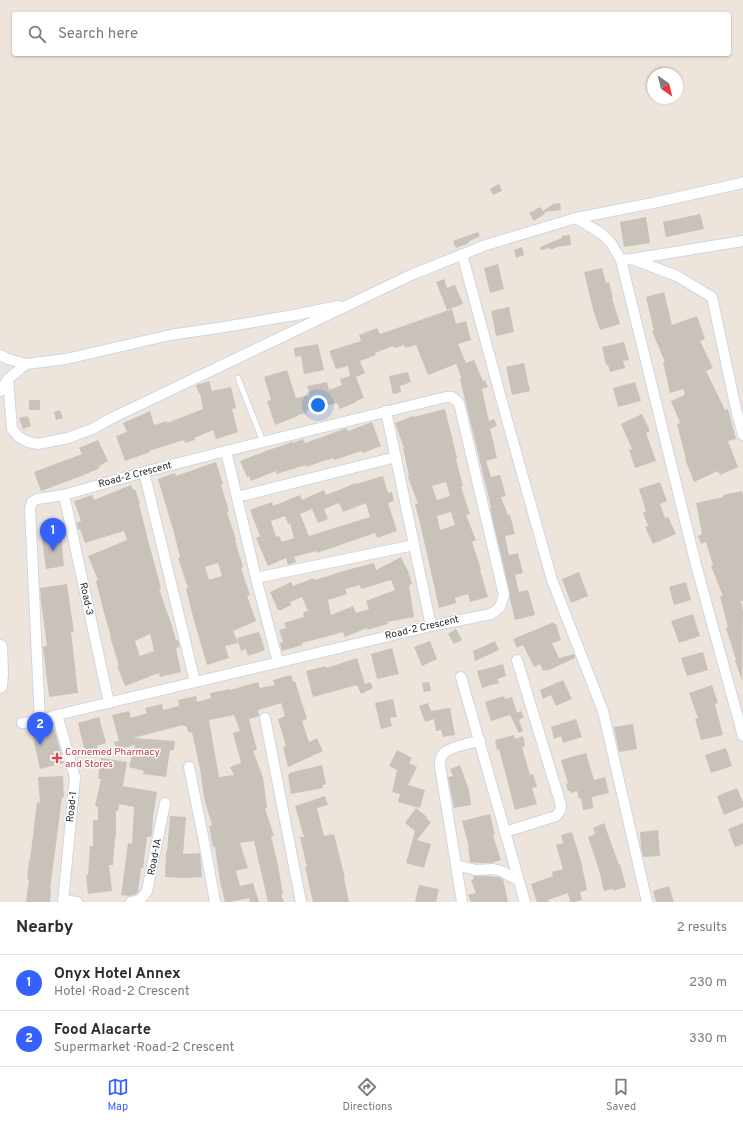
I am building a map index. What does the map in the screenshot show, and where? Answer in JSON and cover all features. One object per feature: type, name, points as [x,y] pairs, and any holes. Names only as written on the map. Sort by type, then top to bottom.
[{"type":"main road","points":[[0,647],[0,686]]},
{"type":"street","points":[[8,379],[12,429],[19,437],[28,442],[38,444],[68,438],[92,429],[112,418],[411,275],[462,254],[486,245],[576,218],[743,183]]},
{"type":"street","points":[[576,218],[602,234],[611,243],[620,260],[696,565],[743,736]]},
{"type":"street","points":[[620,260],[743,241]]},
{"type":"street","points":[[462,254],[552,580],[603,711],[647,902]]},
{"type":"street","points":[[632,259],[677,276],[712,297],[743,435]]},
{"type":"street","points":[[0,355],[26,364],[66,359],[170,335],[240,325],[354,303]]},
{"type":"street","points":[[0,391],[8,379],[26,364]]},
{"type":"street","name":"Road-2 Crescent","points":[[22,723],[40,721],[57,715],[278,662],[431,626],[491,614],[500,607],[504,595],[459,403],[452,397],[446,397],[226,451],[144,472],[64,495],[37,499],[32,502],[30,508],[40,721]]},
{"type":"street","points":[[386,411],[431,626]]},
{"type":"street","points":[[226,451],[256,578],[278,662]]},
{"type":"street","points":[[237,497],[396,457]]},
{"type":"street","points":[[144,472],[195,682]]},
{"type":"street","name":"Road-3","points":[[64,495],[109,703]]},
{"type":"street","points":[[256,578],[414,545]]},
{"type":"street","points":[[505,832],[556,816],[560,811],[561,805],[517,660]]},
{"type":"street","points":[[461,677],[525,902]]},
{"type":"street","name":"Road-1","points":[[57,715],[75,777],[63,901]]},
{"type":"street","points":[[265,718],[300,902]]},
{"type":"street","points":[[462,902],[440,760],[443,754],[449,749],[480,740]]},
{"type":"street","points":[[189,767],[215,902]]},
{"type":"street","name":"Road-1A","points":[[131,902],[138,901],[144,897],[147,891],[165,803]]},
{"type":"street","points":[[456,865],[476,870],[493,869],[501,871],[518,880]]},
{"type":"street","points":[[63,901],[77,902]]},
{"type":"lane","points":[[238,378],[263,442]]},
{"type":"building","points":[[499,184],[502,191],[493,195],[490,189]]},
{"type":"building","points":[[560,203],[561,210],[544,212],[545,214],[534,221],[529,213],[540,207],[543,211],[553,204]]},
{"type":"building","points":[[700,214],[704,229],[666,237],[663,222]]},
{"type":"building","points":[[646,217],[650,243],[624,247],[620,222]]},
{"type":"building","points":[[478,232],[480,236],[468,242],[469,243],[456,248],[453,241]]},
{"type":"building","points":[[570,235],[571,245],[557,247],[551,250],[550,248],[541,250],[540,247],[562,238],[561,236]]},
{"type":"building","points":[[522,247],[524,255],[516,258],[514,250]]},
{"type":"building","points":[[498,264],[504,289],[490,293],[484,268]]},
{"type":"building","points":[[602,268],[606,283],[609,282],[620,324],[600,330],[594,313],[584,272]]},
{"type":"building","points":[[444,279],[447,288],[455,285],[463,304],[447,310],[436,282]]},
{"type":"building","points":[[664,292],[672,325],[697,316],[705,339],[700,341],[713,368],[706,371],[725,410],[728,409],[736,439],[728,441],[738,467],[720,475],[718,471],[694,482],[685,459],[677,424],[680,423],[671,401],[685,395],[683,389],[670,393],[663,362],[665,362],[652,331],[654,331],[646,297]]},
{"type":"building","points":[[509,307],[514,332],[496,336],[491,311]]},
{"type":"building","points":[[452,309],[456,324],[466,321],[471,340],[458,344],[466,363],[474,360],[483,381],[485,380],[488,387],[482,389],[489,421],[494,419],[497,426],[490,429],[497,458],[486,461],[491,477],[500,475],[506,496],[501,497],[508,515],[510,515],[515,534],[505,536],[509,555],[518,553],[523,573],[515,575],[519,592],[528,590],[535,615],[515,620],[491,507],[460,379],[462,379],[456,364],[428,375],[416,345],[405,348],[404,345],[394,348],[393,346],[360,361],[365,373],[356,377],[364,398],[340,409],[337,403],[306,411],[307,413],[298,415],[275,425],[267,401],[271,400],[264,377],[287,370],[296,398],[310,395],[307,386],[327,382],[329,390],[342,385],[340,379],[350,376],[348,366],[336,369],[329,351],[361,341],[359,335],[377,328],[380,334]]},
{"type":"building","points":[[624,342],[629,360],[623,361],[625,368],[610,372],[608,365],[606,365],[602,347]]},
{"type":"building","points":[[318,344],[324,370],[304,374],[301,356],[295,357],[294,348]]},
{"type":"building","points":[[524,363],[530,391],[512,395],[506,367]]},
{"type":"building","points":[[408,372],[411,382],[400,386],[401,392],[393,394],[389,376]]},
{"type":"building","points":[[209,381],[212,391],[231,387],[236,408],[232,409],[238,432],[216,439],[213,430],[194,438],[195,440],[185,443],[184,440],[149,451],[150,452],[125,461],[116,436],[127,432],[123,423],[150,411],[154,425],[167,421],[167,423],[203,409],[200,393],[199,394],[196,385]]},
{"type":"building","points":[[635,382],[641,401],[618,407],[613,388]]},
{"type":"building","points":[[29,400],[40,400],[40,410],[29,410]]},
{"type":"building","points":[[445,409],[463,486],[461,487],[470,514],[466,515],[476,540],[472,542],[488,597],[470,602],[468,594],[455,598],[456,603],[439,608],[415,504],[418,504],[408,477],[404,448],[395,423]],"holes":[[[446,482],[450,496],[437,500],[432,486]],[[451,512],[455,525],[440,530],[437,516]]]},
{"type":"building","points":[[60,410],[63,418],[56,420],[54,412]]},
{"type":"building","points":[[642,414],[650,431],[646,433],[656,461],[635,468],[629,450],[632,449],[621,424]]},
{"type":"building","points":[[28,416],[31,426],[23,429],[19,418]]},
{"type":"building","points":[[372,422],[381,446],[363,453],[362,451],[334,460],[333,458],[306,467],[305,465],[277,474],[276,471],[251,481],[249,476],[247,477],[240,461],[292,442],[293,443],[303,439],[305,443],[347,428],[348,431]]},
{"type":"building","points":[[98,440],[108,461],[99,466],[100,468],[41,491],[34,472],[82,454],[79,448]]},
{"type":"building","points":[[216,462],[229,511],[227,512],[243,567],[241,568],[250,595],[247,596],[256,621],[233,631],[238,643],[225,646],[229,658],[207,665],[186,589],[188,588],[178,558],[180,557],[174,533],[158,479],[175,473],[176,476]],"holes":[[[218,563],[222,576],[209,580],[205,567]]]},
{"type":"building","points":[[383,476],[388,493],[392,492],[394,501],[388,503],[397,531],[377,538],[375,533],[317,553],[316,551],[294,557],[296,562],[288,565],[286,558],[268,566],[256,538],[260,536],[250,510],[272,502],[273,506],[300,495],[302,500],[324,490],[326,495]],"holes":[[[339,503],[343,512],[366,503],[370,517],[309,536],[300,514],[312,509],[318,523],[328,519],[324,509]],[[285,516],[288,524],[290,523],[294,538],[282,542],[279,536],[276,537],[271,521]]]},
{"type":"building","points":[[660,482],[667,501],[660,504],[665,518],[668,517],[676,534],[653,544],[645,527],[648,526],[643,513],[646,511],[639,489]]},
{"type":"building","points":[[131,485],[133,490],[135,489],[161,588],[159,589],[176,640],[178,640],[180,647],[176,648],[181,672],[160,677],[159,673],[125,686],[117,666],[119,665],[110,637],[96,581],[98,580],[88,556],[127,540],[124,531],[85,543],[80,529],[78,530],[77,523],[81,521],[74,501],[92,495],[94,500]],"holes":[[[150,634],[154,651],[140,656],[135,641]]]},
{"type":"building","points":[[742,491],[742,680],[726,628],[728,627],[720,596],[723,596],[711,566],[713,565],[706,542],[701,544],[698,536],[702,534],[696,503]]},
{"type":"building","points":[[58,529],[59,535],[61,535],[64,566],[46,569],[41,531]]},
{"type":"building","points":[[401,557],[408,571],[412,584],[409,585],[414,617],[387,622],[388,624],[367,630],[367,628],[345,637],[343,632],[302,643],[302,645],[282,651],[280,643],[283,642],[279,630],[286,628],[284,623],[304,617],[303,612],[308,611],[302,597],[290,602],[291,605],[278,610],[270,592],[291,582],[293,586],[314,578],[315,580],[374,563],[376,570]],"holes":[[[391,580],[395,590],[366,601],[369,609],[356,613],[353,606],[331,615],[328,600],[347,594],[345,589],[360,585],[361,589]]]},
{"type":"building","points":[[579,572],[588,596],[571,603],[562,579]]},
{"type":"building","points":[[686,582],[691,600],[674,605],[669,587]]},
{"type":"building","points":[[67,584],[74,632],[71,632],[78,693],[49,697],[43,647],[47,646],[40,588]]},
{"type":"building","points":[[693,614],[700,636],[679,643],[671,621]]},
{"type":"building","points":[[554,622],[561,640],[552,643],[559,658],[574,654],[575,658],[547,671],[543,671],[540,664],[534,667],[523,645],[517,648],[513,639]]},
{"type":"building","points":[[456,629],[462,640],[454,644],[448,634]]},
{"type":"building","points":[[259,632],[265,650],[248,656],[246,649],[241,651],[237,638]]},
{"type":"building","points":[[430,641],[437,659],[422,666],[414,647]]},
{"type":"building","points":[[495,641],[499,650],[475,661],[473,651]]},
{"type":"building","points":[[392,648],[399,674],[377,679],[371,654]]},
{"type":"building","points":[[703,652],[708,670],[687,676],[681,658]]},
{"type":"building","points":[[357,658],[365,684],[370,682],[373,688],[361,694],[357,685],[313,697],[306,671],[326,666],[327,668]]},
{"type":"building","points":[[503,664],[506,676],[497,679],[499,683],[482,688],[477,671]]},
{"type":"building","points":[[291,675],[293,682],[295,681],[307,719],[302,721],[309,742],[317,738],[323,751],[288,767],[283,747],[286,746],[278,719],[285,716],[281,703],[258,710],[259,716],[249,719],[257,750],[253,751],[263,777],[267,808],[265,808],[274,836],[271,836],[283,894],[281,895],[284,902],[268,902],[254,841],[240,843],[248,868],[236,871],[240,886],[253,883],[259,902],[250,902],[249,898],[225,902],[220,882],[215,847],[213,847],[209,826],[212,825],[204,798],[200,769],[192,732],[189,733],[186,726],[183,725],[133,738],[175,741],[174,750],[170,750],[166,777],[143,774],[144,771],[129,767],[135,745],[116,750],[114,742],[119,741],[112,715],[129,711],[131,718],[147,713],[145,708],[162,704],[163,710],[179,706],[178,700],[196,696],[197,702],[211,698],[210,693],[230,690],[258,682],[260,688],[275,685],[273,680]],"holes":[[[234,715],[240,731],[233,733],[241,763],[230,767],[234,775],[219,777],[209,720]]]},
{"type":"building","points":[[563,680],[572,699],[556,706],[551,695],[543,699],[540,690]]},
{"type":"building","points":[[429,682],[431,691],[424,692],[422,683]]},
{"type":"building","points":[[712,685],[718,703],[715,704],[723,735],[701,740],[695,719],[698,718],[689,693]]},
{"type":"building","points":[[504,696],[505,699],[512,697],[517,713],[521,711],[524,717],[519,720],[523,731],[519,733],[510,715],[491,721],[485,702]]},
{"type":"building","points":[[393,699],[397,717],[390,718],[392,726],[381,729],[375,703]]},
{"type":"building","points":[[428,703],[431,711],[450,708],[455,735],[443,737],[441,730],[436,731],[434,719],[425,722],[419,706]]},
{"type":"building","points":[[99,717],[106,743],[97,746],[99,753],[86,756],[78,723]]},
{"type":"building","points":[[576,719],[582,737],[563,743],[561,736],[554,739],[551,727]]},
{"type":"building","points":[[633,724],[637,749],[619,752],[614,727]]},
{"type":"building","points":[[54,729],[64,763],[40,769],[32,733]]},
{"type":"building","points":[[514,735],[515,739],[523,736],[525,746],[522,747],[530,775],[533,774],[537,787],[532,788],[537,804],[515,810],[499,749],[497,750],[495,740]]},
{"type":"building","points":[[726,748],[732,766],[711,773],[705,755]]},
{"type":"building","points":[[397,750],[412,758],[409,763],[417,767],[408,785],[425,790],[420,808],[398,802],[400,794],[392,792],[397,770],[389,766]]},
{"type":"building","points":[[586,753],[594,780],[605,777],[609,793],[592,797],[593,808],[583,810],[581,798],[579,798],[577,791],[571,793],[568,791],[566,784],[568,783],[561,760]]},
{"type":"building","points":[[101,758],[127,762],[123,786],[157,792],[152,833],[151,837],[147,837],[138,892],[129,896],[121,895],[128,843],[132,844],[134,807],[119,804],[118,811],[116,811],[116,837],[113,865],[109,865],[112,891],[88,894],[86,875],[88,875],[90,846],[93,846],[93,820],[98,820],[98,807],[95,806],[101,779],[98,779]]},
{"type":"building","points":[[322,765],[326,784],[322,785],[323,788],[291,794],[289,773]]},
{"type":"building","points":[[460,765],[469,790],[471,805],[454,808],[448,777],[453,776],[450,769]]},
{"type":"building","points":[[63,776],[64,797],[62,797],[50,890],[50,902],[26,902],[29,880],[27,879],[29,860],[37,802],[40,803],[38,777]]},
{"type":"building","points":[[737,788],[743,802],[743,807],[724,815],[717,796]]},
{"type":"building","points":[[325,796],[328,805],[317,808],[324,836],[334,834],[345,878],[349,902],[313,902],[305,867],[307,867],[300,837],[304,837],[295,806]]},
{"type":"building","points":[[416,808],[431,822],[417,840],[431,844],[424,868],[406,863],[415,831],[405,823]]},
{"type":"building","points":[[490,814],[495,835],[493,835],[501,860],[491,863],[470,862],[469,847],[462,821]]},
{"type":"building","points":[[170,816],[186,817],[183,854],[200,853],[202,877],[165,877]]},
{"type":"building","points":[[604,823],[619,865],[620,864],[626,887],[613,891],[613,889],[604,891],[588,837],[595,834],[593,828]]},
{"type":"building","points":[[743,823],[743,844],[735,847],[728,829]]},
{"type":"building","points":[[658,830],[660,856],[643,857],[640,832]]},
{"type":"building","points":[[572,832],[581,861],[587,890],[580,892],[582,900],[570,902],[568,893],[548,900],[549,902],[537,902],[531,884],[553,876],[552,872],[563,869],[556,845],[563,843],[561,835]]},
{"type":"building","points":[[473,876],[492,876],[503,879],[508,902],[471,902],[468,895],[476,893],[471,880],[474,879]]},
{"type":"building","points":[[419,885],[439,889],[436,902],[415,902]]},
{"type":"building","points":[[669,886],[674,902],[656,902],[653,891]]},
{"type":"place","name":"Onyx Hotel Annex","points":[[53,551]]},
{"type":"place","name":"Food Alacarte","points":[[40,745]]},
{"type":"place","name":"Cornemed Pharmacy and Stores","points":[[57,758]]}]
